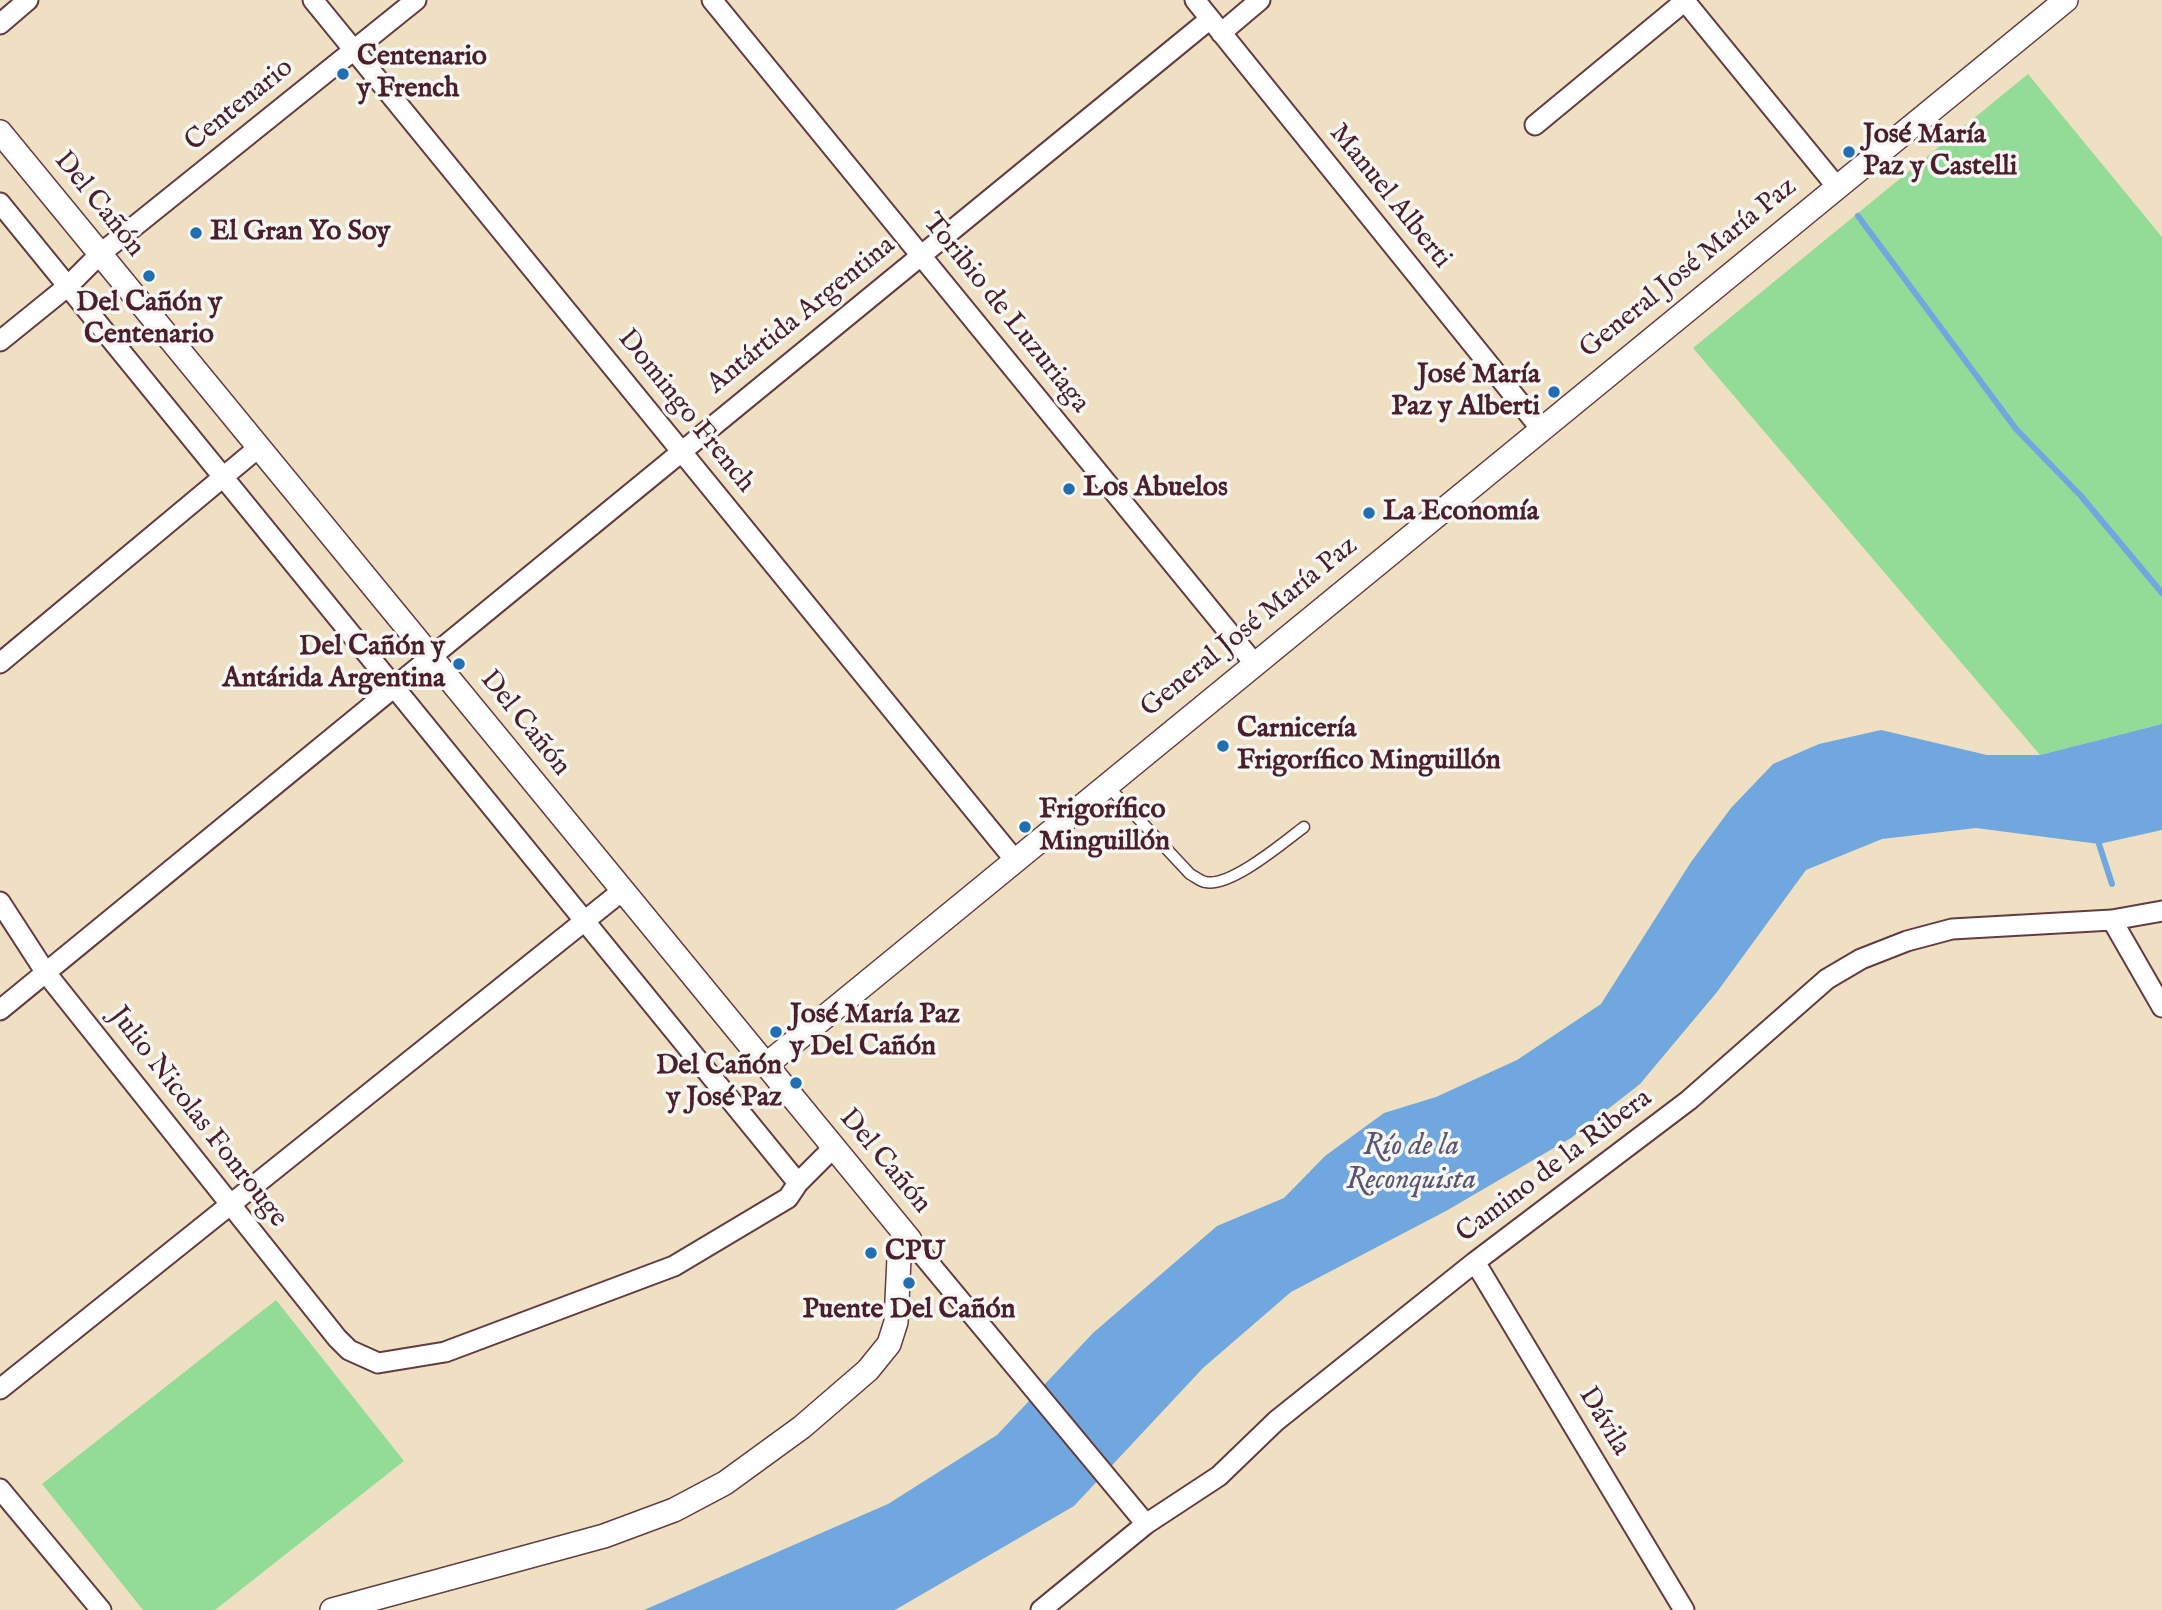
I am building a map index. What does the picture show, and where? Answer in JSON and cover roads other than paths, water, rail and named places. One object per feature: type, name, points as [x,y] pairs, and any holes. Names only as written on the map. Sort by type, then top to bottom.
[{"type":"street","points":[[0,24],[28,0]]},
{"type":"street","name":"Domingo French","points":[[313,0],[1014,859]]},
{"type":"street","name":"Centenario","points":[[100,254],[416,0]]},
{"type":"street","name":"Toribio de Luzuriaga","points":[[712,0],[1254,663]]},
{"type":"street","name":"Manuel Alberti","points":[[1195,0],[1541,429]]},
{"type":"street","name":"Antártida Argentina","points":[[0,1010],[921,256],[1215,26],[1260,0]]},
{"type":"street","name":"General José María Paz","points":[[766,1065],[1014,859],[2066,0]]},
{"type":"street","points":[[1535,124],[1685,1],[1837,187]]},
{"type":"street","name":"Del Cañón","points":[[0,132],[833,1148],[1146,1524]]},
{"type":"street","points":[[0,203],[798,1183],[833,1148]]},
{"type":"street","points":[[0,341],[68,286],[100,254]]},
{"type":"street","points":[[0,663],[258,447]]},
{"type":"street","points":[[0,1390],[622,891]]},
{"type":"street","name":"Julio Nicolas Fonrouge","points":[[0,902],[46,973],[229,1206],[337,1338],[362,1359],[378,1363],[398,1362],[445,1352],[674,1266],[788,1198],[798,1183]]},
{"type":"street","name":"Camino de la Ribera","points":[[1041,1610],[1146,1524],[1219,1476],[1276,1421],[1475,1262],[1689,1100],[1827,979],[1861,959],[1907,941],[1952,929],[2112,920],[2162,911]]},
{"type":"street","points":[[2112,920],[2162,1007]]},
{"type":"street","points":[[332,1610],[604,1536],[674,1510],[725,1483],[803,1427],[868,1370],[889,1344],[895,1322],[899,1258],[910,1240]]},
{"type":"street","name":"Dávila","points":[[1475,1262],[1684,1610]]},
{"type":"street","points":[[0,1489],[101,1610]]},
{"type":"lane","points":[[1106,784],[1191,874],[1205,882],[1225,879],[1259,860],[1304,827]]},
{"type":"water","name":"Río de la Reconquista","points":[[2162,724],[2162,830],[2099,844],[1976,828],[1882,839],[1806,870],[1717,992],[1640,1084],[1571,1138],[1446,1211],[1291,1292],[1203,1368],[1074,1506],[895,1610],[644,1610],[888,1504],[997,1435],[1093,1333],[1217,1226],[1284,1198],[1325,1156],[1384,1113],[1436,1097],[1517,1060],[1601,1004],[1691,862],[1731,808],[1773,764],[1819,744],[1881,730],[1987,755],[2040,755]]},
{"type":"waterway","points":[[1858,216],[2016,429],[2081,496],[2162,593]]},
{"type":"waterway","points":[[2099,844],[2112,884]]},
{"type":"place","name":"Centenario y French","points":[[343,74]]},
{"type":"place","name":"José María Paz y Castelli","points":[[1849,152]]},
{"type":"place","name":"El Gran Yo Soy","points":[[196,233]]},
{"type":"place","name":"Del Cañón y Centenario","points":[[149,276]]},
{"type":"place","name":"José María Paz y Alberti","points":[[1554,392]]},
{"type":"place","name":"Los Abuelos","points":[[1069,489]]},
{"type":"place","name":"La Economía","points":[[1369,513]]},
{"type":"place","name":"Del Cañón y Antárida Argentina","points":[[459,664]]},
{"type":"place","name":"Carnicería Frigorífico Minguillón","points":[[1223,746]]},
{"type":"place","name":"Frigorífico Minguillón","points":[[1025,827]]},
{"type":"place","name":"José María Paz y Del Cañón","points":[[776,1032]]},
{"type":"place","name":"Del Cañón y José Paz","points":[[796,1083]]},
{"type":"place","name":"CPU","points":[[871,1253]]},
{"type":"place","name":"Puente Del Cañón","points":[[909,1283]]}]
